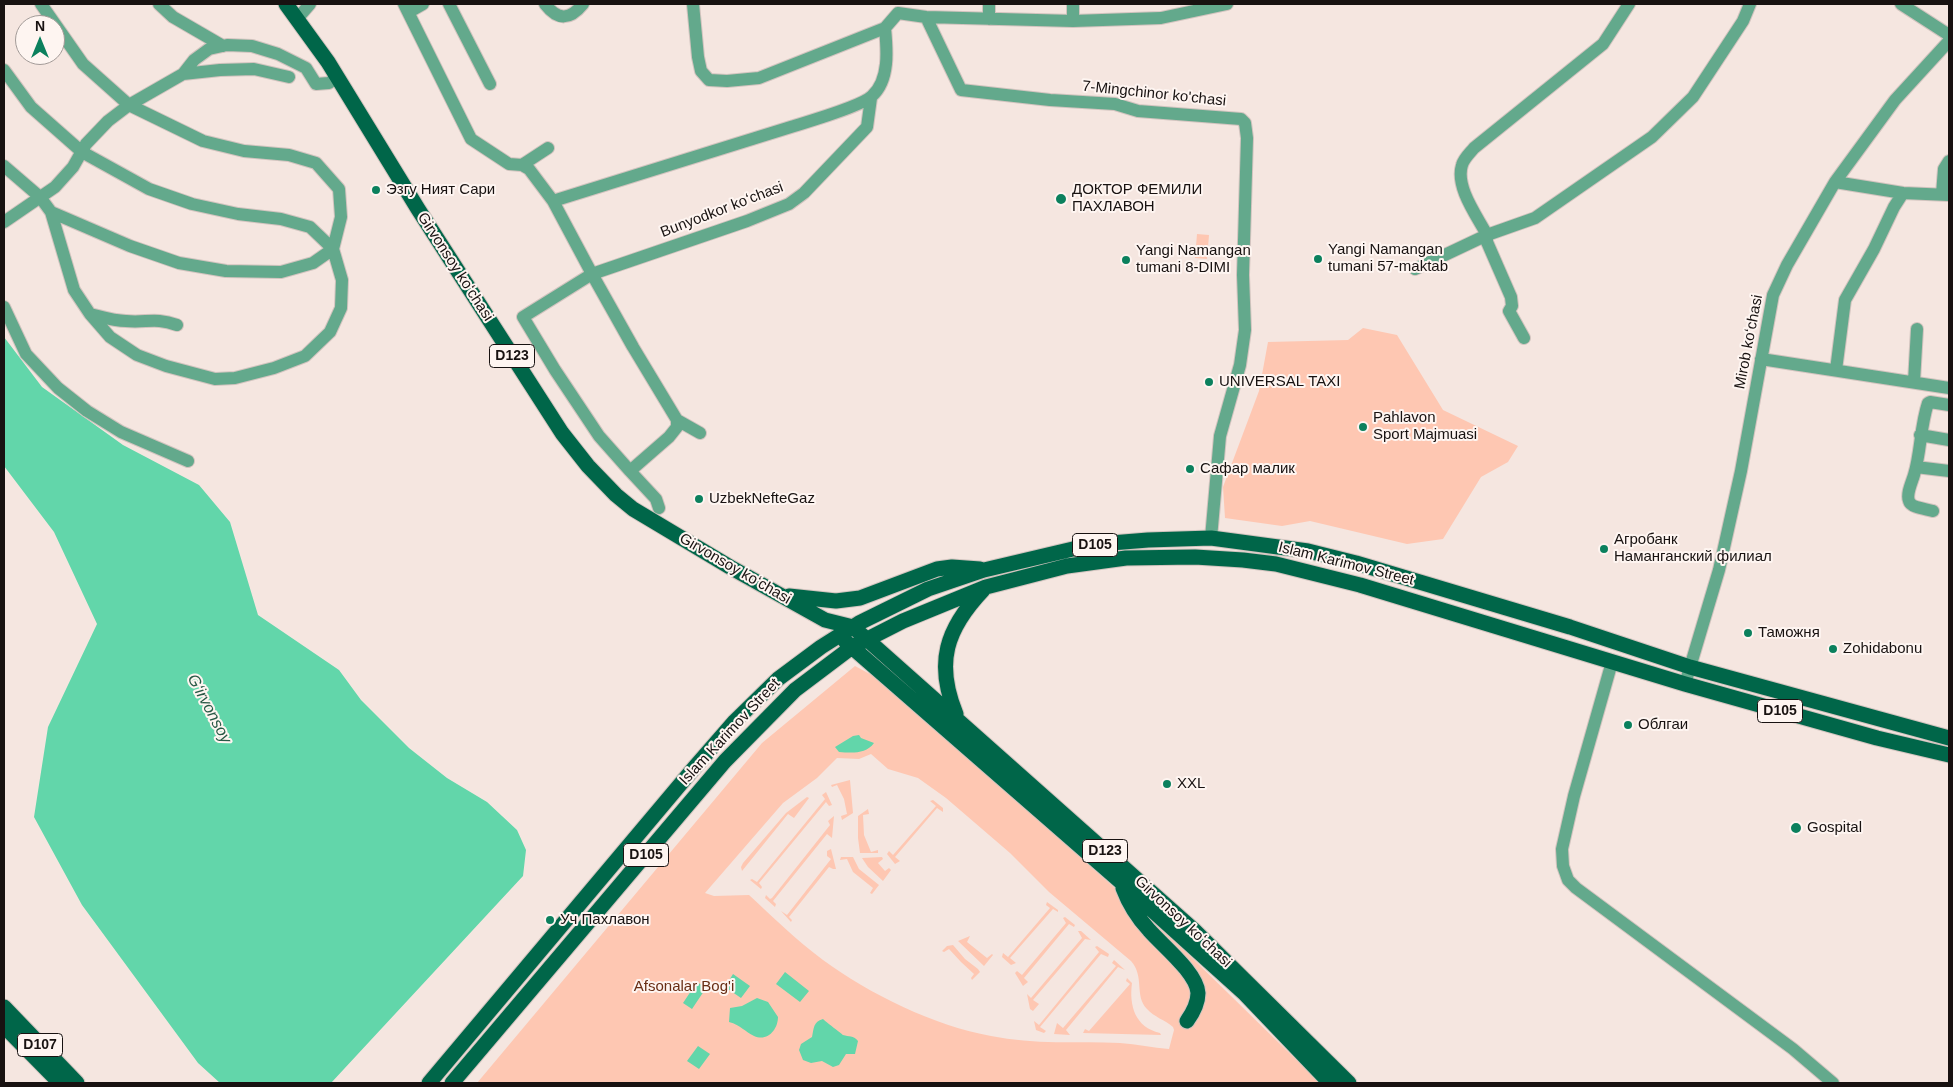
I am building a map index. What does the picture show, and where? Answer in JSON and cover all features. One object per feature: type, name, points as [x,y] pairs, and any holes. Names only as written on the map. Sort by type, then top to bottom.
[{"type":"main road","name":"Girvonsoy koʻchasi","points":[[287,4],[337,77],[418,209],[562,433],[588,466],[616,495],[633,509],[780,595],[825,620],[853,627],[1194,930],[1327,1074]]},
{"type":"main road","name":"Islam Karimov Street","points":[[429,1083],[556,925],[736,722],[778,679],[853,627],[928,589],[984,570],[1050,554],[1111,543],[1211,538],[1308,551],[1356,563],[1570,627],[1690,667],[1949,738]]},
{"type":"main road","name":"Islam Karimov Street","points":[[452,1083],[725,761],[795,690],[866,638],[903,621],[986,588],[1067,566],[1126,558],[1195,557],[1243,560],[1307,571],[1360,585],[1685,684],[1877,738],[1949,755]]},
{"type":"main road","points":[[780,595],[836,601],[860,598],[937,568],[952,567],[984,570]]},
{"type":"main road","points":[[957,718],[947,689],[944,672],[945,655],[954,630],[969,607],[986,588]]},
{"type":"main road","points":[[1441,611],[1447,591]]},
{"type":"main road","name":"Girvonsoy koʻchasi","points":[[825,620],[838,636]]},
{"type":"main road","name":"D123","points":[[838,636],[852,647]]},
{"type":"main road","name":"Girvonsoy koʻchasi","points":[[852,647],[1121,882],[1245,994],[1327,1074],[1349,1083]]},
{"type":"main road","points":[[1121,882],[1134,910],[1148,929],[1194,980],[1198,994],[1195,1008],[1187,1022]]},
{"type":"main road","name":"D107","points":[[4,1007],[77,1083]]},
{"type":"main road","name":"D107","points":[[4,1026],[60,1083]]},
{"type":"street","points":[[4,166],[40,197],[52,212],[74,290],[90,314],[110,337],[137,355],[166,366],[215,379],[235,378],[266,370],[305,356],[330,332],[341,308],[342,280],[333,248],[341,216],[339,189],[316,163],[289,155],[244,150],[204,141],[129,105],[83,64],[41,4]]},
{"type":"street","points":[[159,4],[173,17],[223,46]]},
{"type":"street","points":[[297,19],[310,4]]},
{"type":"street","points":[[424,4],[406,8],[471,139],[509,164],[522,165],[553,201],[633,347],[677,420],[700,433]]},
{"type":"street","points":[[449,4],[490,84]]},
{"type":"street","points":[[545,4],[561,16],[569,17],[577,12],[583,4]]},
{"type":"street","points":[[693,4],[701,71],[709,80],[727,81],[759,78],[885,28],[898,9],[926,18],[1072,21],[1160,18],[1227,4]]},
{"type":"street","points":[[989,4],[989,19]]},
{"type":"street","points":[[1072,21],[1073,4]]},
{"type":"street","points":[[1524,338],[1509,311],[1512,306],[1510,297],[1487,242],[1487,236],[1465,192],[1461,172],[1463,162],[1474,148],[1604,44],[1629,4]]},
{"type":"street","points":[[1415,269],[1487,236],[1535,218],[1652,137],[1693,97],[1743,21],[1750,4]]},
{"type":"street","points":[[1902,4],[1949,35]]},
{"type":"street","name":"7-Mingchinor ko'chasi","points":[[926,18],[961,90],[1050,100],[1115,104],[1138,111],[1240,119],[1245,123],[1247,138],[1243,275],[1245,330],[1240,365],[1220,436],[1211,538]]},
{"type":"street","name":"Bunyodkor koʻchasi","points":[[660,508],[656,499],[598,436],[523,317],[592,274],[747,221],[789,204],[804,193],[866,127],[870,98],[876,92],[884,77],[888,53],[885,28]]},
{"type":"street","name":"Mirob koʻchasi","points":[[1685,684],[1719,570],[1741,471],[1773,296],[1787,265],[1835,182],[1896,100],[1949,41]]},
{"type":"street","points":[[4,222],[55,187],[73,167],[86,144],[108,121],[129,105],[183,74],[194,60],[209,49],[223,46],[252,46],[278,54],[306,68],[316,84],[329,83],[337,77]]},
{"type":"street","points":[[183,74],[254,69],[289,77]]},
{"type":"street","points":[[4,70],[31,108],[82,152],[149,188],[192,204],[238,214],[281,219],[310,227],[333,248]]},
{"type":"street","points":[[553,201],[815,119],[870,98]]},
{"type":"street","points":[[522,165],[548,148]]},
{"type":"street","points":[[1835,182],[1903,193],[1946,195],[1944,169],[1949,161]]},
{"type":"street","points":[[1836,370],[1845,300],[1903,193]]},
{"type":"street","points":[[52,212],[130,246],[178,263],[226,271],[281,272],[313,263],[333,248]]},
{"type":"street","points":[[4,307],[26,354],[58,388],[87,411],[121,432],[188,461]]},
{"type":"street","points":[[90,314],[122,321],[156,320],[177,325]]},
{"type":"street","points":[[1914,382],[1917,329]]},
{"type":"street","points":[[1761,359],[1949,388]]},
{"type":"street","points":[[1933,511],[1911,505],[1908,501],[1908,495],[1916,467],[1920,435],[1928,402],[1949,404]]},
{"type":"street","points":[[630,471],[669,437],[677,427],[677,420]]},
{"type":"street","points":[[1920,435],[1949,440]]},
{"type":"street","points":[[1916,467],[1949,471]]},
{"type":"street","points":[[1612,662],[1574,796],[1562,850],[1563,866],[1568,880],[1576,888],[1793,1050],[1833,1083]]},
{"type":"green space","points":[[1197,234],[1209,235],[1207,259],[1195,258]]},
{"type":"green space","name":"Pahlavon Sport Majmuasi","points":[[1363,328],[1397,335],[1443,410],[1518,446],[1508,462],[1481,477],[1443,539],[1407,544],[1310,521],[1282,526],[1225,518],[1223,487],[1259,391],[1268,342],[1348,340]]},
{"type":"green space","name":"Afsonalar Bog'i","points":[[855,666],[883,681],[1184,950],[1320,1083],[477,1083],[762,743]],"holes":[[[871,754],[888,769],[918,778],[946,798],[1010,853],[1049,892],[1131,961],[1138,973],[1143,1004],[1153,1014],[1173,1027],[1174,1030],[1169,1049],[1120,1043],[1023,1041],[991,1036],[948,1025],[903,1007],[841,973],[803,944],[749,895],[714,896],[705,893],[783,803],[817,778],[837,758],[859,759]]]},
{"type":"green space","points":[[850,780],[853,813],[842,820],[841,816],[847,814],[844,799],[837,785],[832,787],[831,785]]},
{"type":"green space","points":[[826,792],[832,805],[829,806],[826,802],[759,883],[762,887],[761,889],[750,880],[752,879],[757,882],[825,799],[822,795]]},
{"type":"green space","points":[[807,797],[809,798],[794,818],[788,814],[742,871],[743,863],[786,813]]},
{"type":"green space","points":[[933,800],[943,808],[943,812],[937,808],[895,857],[900,861],[895,864],[887,854],[889,851],[893,855],[936,806],[930,801]]},
{"type":"green space","points":[[868,809],[869,814],[863,815],[864,835],[871,852],[878,850],[878,853],[860,853],[858,816]]},
{"type":"green space","points":[[834,816],[832,838],[827,834],[773,901],[776,904],[775,907],[765,898],[766,895],[770,899],[772,898],[830,825],[828,821]]},
{"type":"green space","points":[[831,849],[836,869],[829,867],[789,917],[792,920],[791,922],[781,911],[787,915],[831,859],[827,856],[827,851]]},
{"type":"green space","points":[[841,857],[853,857],[859,869],[879,885],[872,894],[870,893],[873,888],[853,872],[847,859],[840,860]]},
{"type":"green space","points":[[882,857],[883,859],[878,863],[885,871],[889,868],[891,870],[883,881],[868,867],[862,858]]},
{"type":"green space","points":[[1047,902],[1058,912],[1053,909],[1010,958],[1016,963],[1011,965],[1002,957],[1003,953],[1008,957],[1050,908],[1046,905]]},
{"type":"green space","points":[[1065,917],[1075,925],[1074,927],[1069,924],[1024,978],[1028,982],[1023,986],[1015,973],[1017,971],[1022,975],[1066,923],[1063,918]]},
{"type":"green space","points":[[1078,931],[1081,931],[1091,940],[1085,939],[1033,1000],[1039,1004],[1033,1011],[1030,1009],[1027,994],[1031,998],[1082,938]]},
{"type":"green space","points":[[970,936],[967,942],[987,958],[993,955],[984,966],[958,941]]},
{"type":"green space","points":[[953,945],[980,972],[972,980],[971,978],[974,974],[949,949],[944,952],[942,951],[947,946]]},
{"type":"green space","points":[[1097,946],[1109,954],[1108,957],[1101,954],[1040,1027],[1046,1031],[1044,1033],[1036,1030],[1034,1021],[1039,1025],[1099,952],[1095,947]]},
{"type":"green space","points":[[1114,960],[1125,970],[1118,967],[1066,1030],[1070,1035],[1054,1034],[1057,1023],[1063,1028],[1116,966],[1112,963]]},
{"type":"green space","points":[[1127,978],[1132,983],[1133,1007],[1139,1021],[1161,1035],[1083,1033],[1085,1029],[1089,1031],[1130,984],[1126,981]]},
{"type":"water","name":"G‘irvonsoy","points":[[4,337],[42,387],[123,445],[199,485],[230,522],[258,615],[339,670],[361,700],[409,748],[447,778],[487,802],[517,830],[526,850],[523,876],[331,1083],[220,1083],[198,1063],[82,905],[34,817],[48,727],[97,624],[54,532],[4,466]]},
{"type":"water","points":[[859,735],[861,738],[874,743],[863,751],[854,752],[839,752],[835,747],[853,736]]},
{"type":"water","points":[[785,972],[809,991],[800,1002],[776,984]]},
{"type":"water","points":[[733,974],[750,986],[741,998],[725,987]]},
{"type":"water","points":[[697,982],[706,988],[692,1009],[683,1003]]},
{"type":"water","points":[[757,998],[768,1002],[778,1017],[774,1030],[764,1037],[754,1036],[729,1022],[730,1008],[742,1006]]},
{"type":"water","points":[[823,1019],[843,1035],[853,1037],[858,1041],[855,1054],[846,1054],[839,1065],[833,1067],[822,1061],[811,1063],[803,1060],[799,1050],[801,1044],[812,1037],[816,1024]]},
{"type":"water","points":[[698,1046],[710,1054],[699,1069],[687,1061]]},
{"type":"place","name":"Эзгу Ният Сари","points":[[376,190]]},
{"type":"place","name":"ДОКТОР ФЕМИЛИ ПАХЛАВОН","points":[[1061,199]]},
{"type":"place","name":"Yangi Namangan tumani 57-maktab","points":[[1318,259]]},
{"type":"place","name":"Yangi Namangan tumani 8-DIMI","points":[[1126,260]]},
{"type":"place","name":"UNIVERSAL TAXI","points":[[1209,382]]},
{"type":"place","name":"Pahlavon Sport Majmuasi","points":[[1363,427]]},
{"type":"place","name":"Сафар малик","points":[[1190,469]]},
{"type":"place","name":"UzbekNefteGaz","points":[[699,499]]},
{"type":"place","name":"Агробанк Наманганский филиал","points":[[1604,549]]},
{"type":"place","name":"Таможня","points":[[1748,633]]},
{"type":"place","name":"Zohidabonu","points":[[1833,649]]},
{"type":"place","name":"Облгаи","points":[[1628,725]]},
{"type":"place","name":"XXL","points":[[1167,784]]},
{"type":"place","name":"Gospital","points":[[1796,828]]},
{"type":"place","name":"Уч Пахлавон","points":[[550,920]]}]
